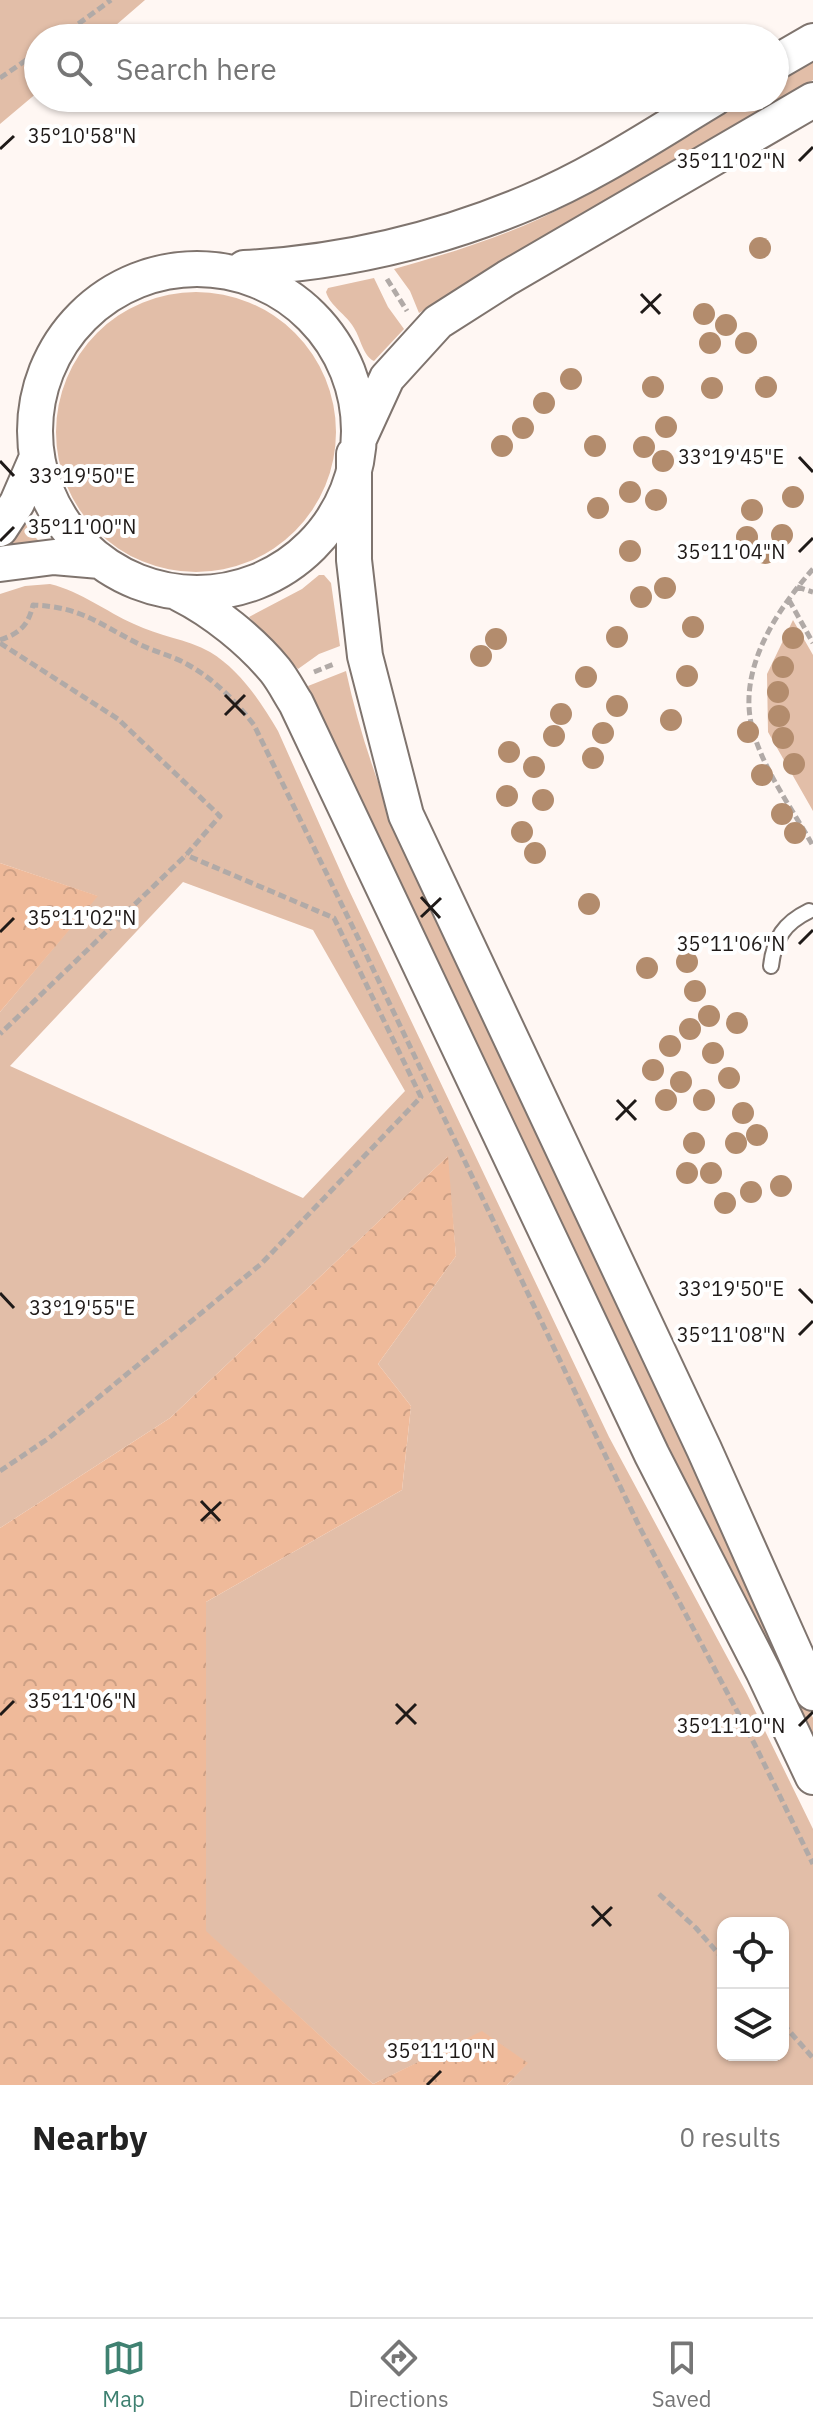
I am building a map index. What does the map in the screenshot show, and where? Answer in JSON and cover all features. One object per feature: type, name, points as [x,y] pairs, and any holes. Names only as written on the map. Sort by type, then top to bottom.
[{"type":"street","points":[[789,55],[813,41]]},
{"type":"street","points":[[692,112],[620,155],[530,202],[458,229],[396,246],[287,266],[185,270],[157,275],[107,296],[87,312],[62,342],[44,378],[38,406],[37,457],[43,489],[55,512],[70,533],[100,561],[130,580],[153,589],[213,595],[269,578],[291,565],[325,529],[339,506],[349,481],[354,452],[387,378],[438,322],[507,278],[813,100]]},
{"type":"street","points":[[224,269],[249,273],[273,284],[313,317],[332,340],[347,372],[353,395],[354,560],[366,666],[406,815],[704,1449],[813,1693]]},
{"type":"street","points":[[0,529],[17,503],[37,457]]},
{"type":"street","points":[[0,564],[54,557],[100,561]]},
{"type":"street","points":[[180,594],[203,608],[259,654],[276,672],[296,703],[639,1427],[763,1671],[813,1777]]},
{"type":"lane","points":[[771,966],[778,936],[786,925],[809,911]]},
{"type":"path","points":[[78,24],[111,0]]},
{"type":"path","points":[[0,78],[24,62]]},
{"type":"path","points":[[383,271],[412,319]]},
{"type":"path","points":[[813,569],[797,587],[758,652],[749,703],[752,729],[761,753],[813,846]]},
{"type":"path","points":[[797,587],[813,592]]},
{"type":"path","points":[[789,600],[813,643]]},
{"type":"path","points":[[0,641],[20,633],[29,621],[33,605],[78,611],[199,672],[218,685],[254,725],[640,1528],[755,1745],[813,1864]]},
{"type":"path","points":[[0,641],[118,719],[220,816],[186,855],[0,1034]]},
{"type":"path","points":[[303,677],[342,661]]},
{"type":"path","points":[[0,1471],[49,1438],[261,1264],[421,1097],[334,918],[186,855]]},
{"type":"path","points":[[659,1894],[717,1952]]},
{"type":"path","points":[[789,2031],[813,2058]]},
{"type":"shaded area","points":[[0,0],[145,0],[117,24],[24,24],[24,104],[0,124]]},
{"type":"shaded area","points":[[813,61],[813,80],[789,94],[789,76]]},
{"type":"shaded area","points":[[728,112],[759,112],[419,313],[410,291],[394,269],[521,227],[620,177]]},
{"type":"shaded area","points":[[374,278],[388,307],[404,329],[374,361],[365,351],[351,323],[326,292],[328,288]]},
{"type":"shaded area","points":[[196,292],[223,295],[250,303],[274,316],[295,333],[312,354],[325,378],[333,405],[336,432],[333,459],[325,486],[312,510],[295,531],[274,548],[250,561],[223,569],[196,572],[169,569],[142,561],[118,548],[97,531],[80,510],[67,486],[59,459],[56,432],[59,405],[67,378],[80,354],[97,333],[118,316],[142,303],[169,295]]},
{"type":"shaded area","points":[[23,519],[30,532],[45,547],[0,555],[0,544]]},
{"type":"shaded area","points":[[319,575],[324,575],[331,583],[340,646],[319,654],[298,669],[249,617],[302,589]]},
{"type":"shaded area","points":[[50,584],[62,587],[143,628],[210,652],[240,677],[278,731],[347,886],[609,1437],[747,1694],[813,1829],[813,2085],[507,2085],[527,2063],[482,2032],[373,2084],[206,1932],[206,1602],[402,1490],[411,1406],[378,1364],[456,1256],[447,1157],[170,1418],[0,1528],[0,1012],[97,896],[0,863],[0,594],[25,586]],"holes":[[[183,882],[313,930],[405,1091],[303,1198],[10,1066]]]},
{"type":"shaded area","points":[[793,620],[813,655],[813,811],[768,732],[767,674]]},
{"type":"shaded area","points":[[346,671],[386,805],[419,883],[813,1718],[813,1755],[308,686]]},
{"type":"green space","points":[[0,863],[98,896],[0,1012]]},
{"type":"green space","points":[[448,1156],[456,1256],[378,1364],[411,1406],[402,1490],[206,1602],[206,1931],[373,2084],[482,2031],[528,2063],[507,2085],[0,2085],[0,1528],[170,1418]]}]
